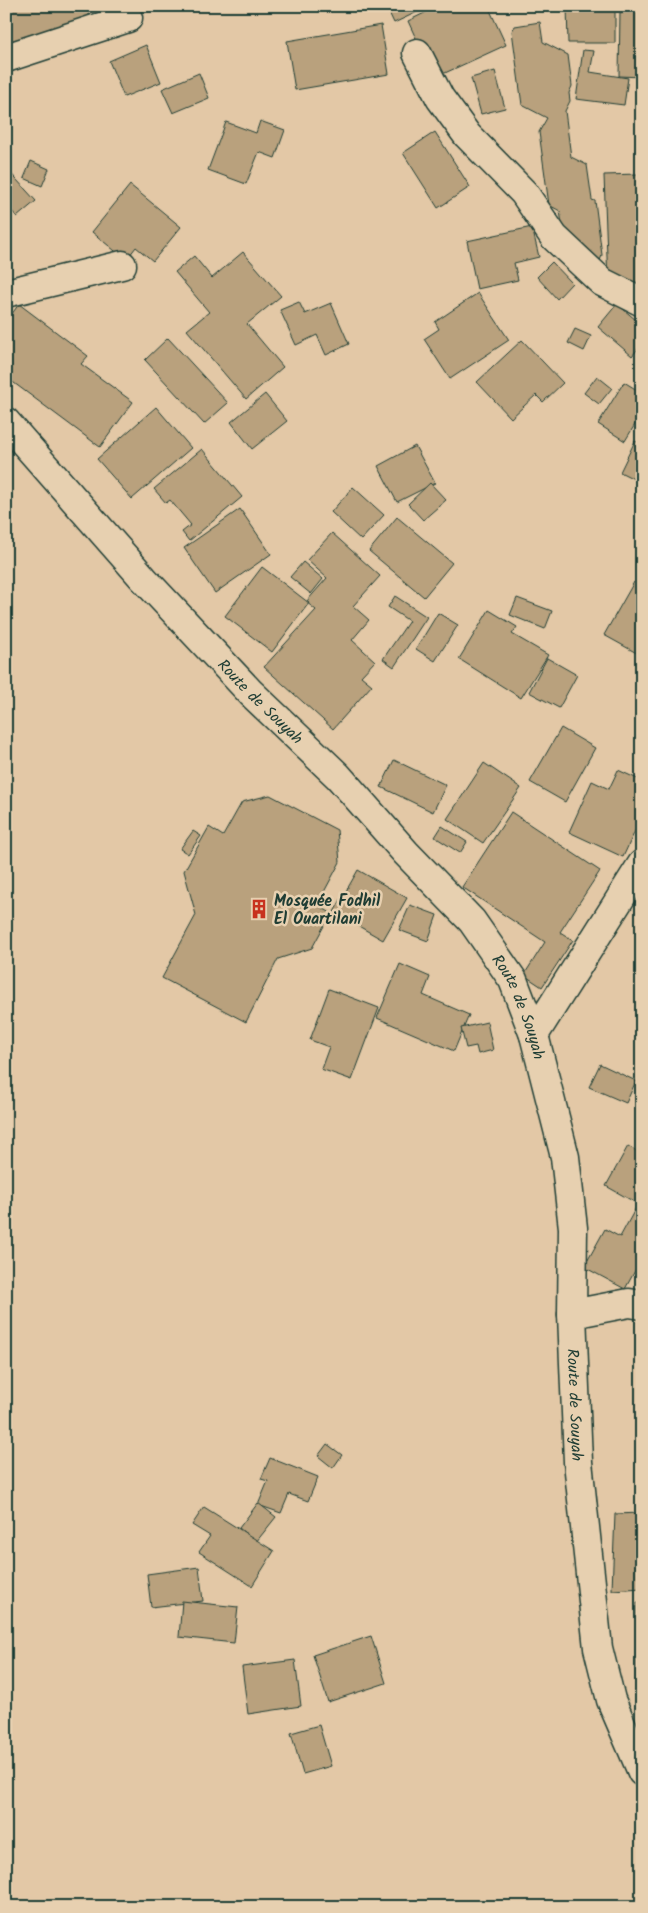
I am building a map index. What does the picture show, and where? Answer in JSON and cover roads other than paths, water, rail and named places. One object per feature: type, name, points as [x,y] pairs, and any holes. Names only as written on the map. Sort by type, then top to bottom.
[{"type":"main road","points":[[6,58],[128,18]]},
{"type":"main road","points":[[417,53],[440,98],[467,134],[524,194],[554,237],[602,282],[642,302]]},
{"type":"main road","points":[[6,293],[122,265]]},
{"type":"main road","name":"Route de Souyah","points":[[6,422],[158,594],[251,693],[338,776],[406,853],[472,921],[513,980],[534,1035],[565,1156],[573,1228],[572,1314],[578,1462],[598,1648],[611,1700],[642,1772]]},
{"type":"main road","points":[[534,1035],[642,864]]},
{"type":"main road","points":[[572,1314],[638,1297]]},
{"type":"place","name":"Mosquée Fodhil El Ouartilani","points":[[259,909]]}]
